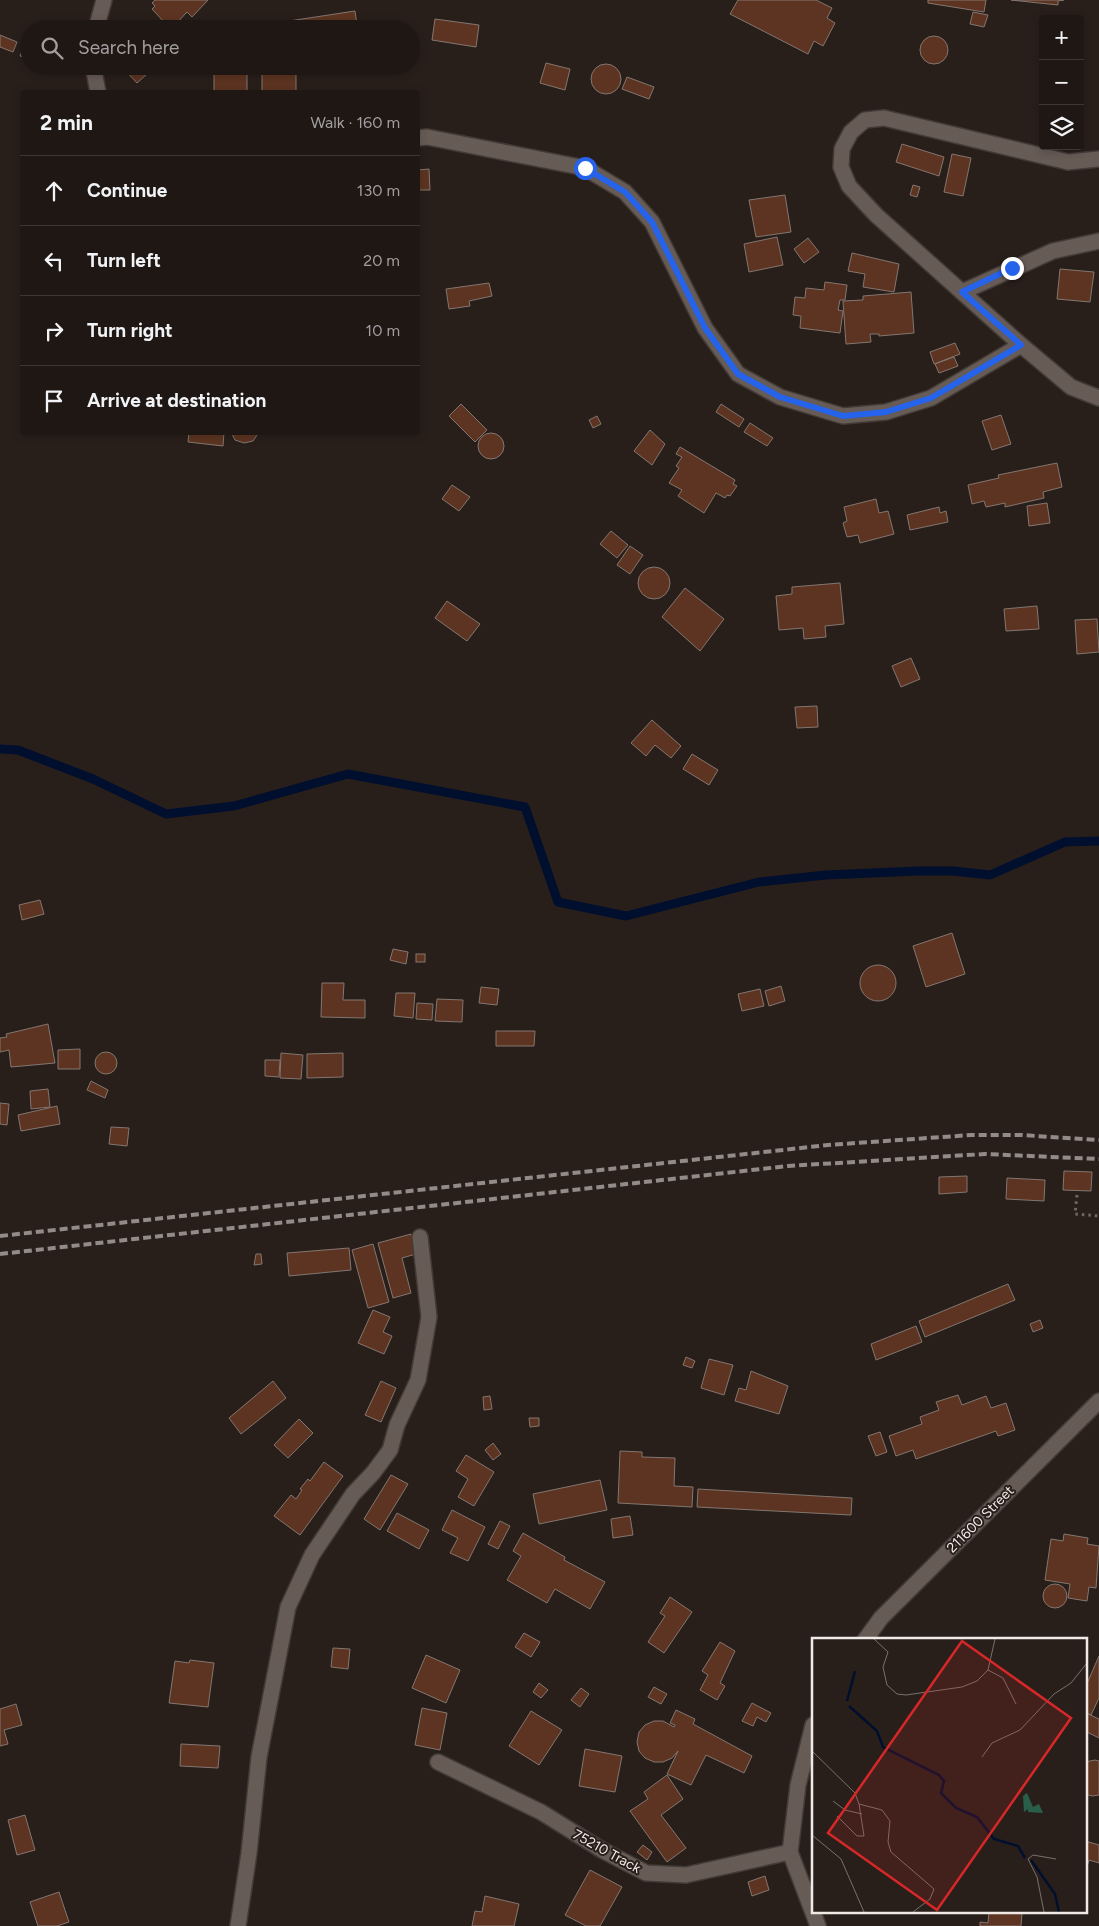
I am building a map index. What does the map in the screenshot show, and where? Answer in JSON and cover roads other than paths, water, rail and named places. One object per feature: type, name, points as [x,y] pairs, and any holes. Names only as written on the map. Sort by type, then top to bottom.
[{"type":"street","points":[[98,20],[104,0]]},
{"type":"street","points":[[95,75],[98,90]]},
{"type":"street","points":[[1099,158],[1068,162],[928,126],[884,118],[865,120],[851,132],[842,149],[841,167],[849,186],[876,215],[1021,345],[1071,387],[1099,398]]},
{"type":"street","points":[[420,138],[427,137],[585,168],[625,192],[652,222],[705,328],[738,374],[780,397],[843,416],[886,412],[931,398],[1021,345]]},
{"type":"street","points":[[962,292],[1053,251],[1099,241]]},
{"type":"street","points":[[238,1926],[249,1853],[259,1757],[288,1607],[312,1555],[353,1494],[373,1473],[390,1450],[396,1425],[418,1380],[429,1317],[420,1237]]},
{"type":"street","name":"211600 Street","points":[[866,1638],[881,1618],[1099,1401]]},
{"type":"street","points":[[812,1729],[798,1785],[790,1852],[812,1910]]},
{"type":"street","name":"75210 Track","points":[[438,1762],[541,1812],[602,1850],[646,1873],[686,1875],[790,1852]]},
{"type":"street","points":[[813,1914],[818,1926]]},
{"type":"waterway","points":[[0,749],[18,750],[93,779],[166,814],[234,806],[348,774],[525,807],[558,902],[626,916],[759,882],[826,875],[918,871],[953,871],[990,875],[1065,842],[1099,841]]},
{"type":"railway","points":[[0,1236],[828,1145],[971,1135],[1021,1135],[1099,1140]]},
{"type":"railway","points":[[0,1254],[788,1166],[985,1154],[1099,1159]]}]
